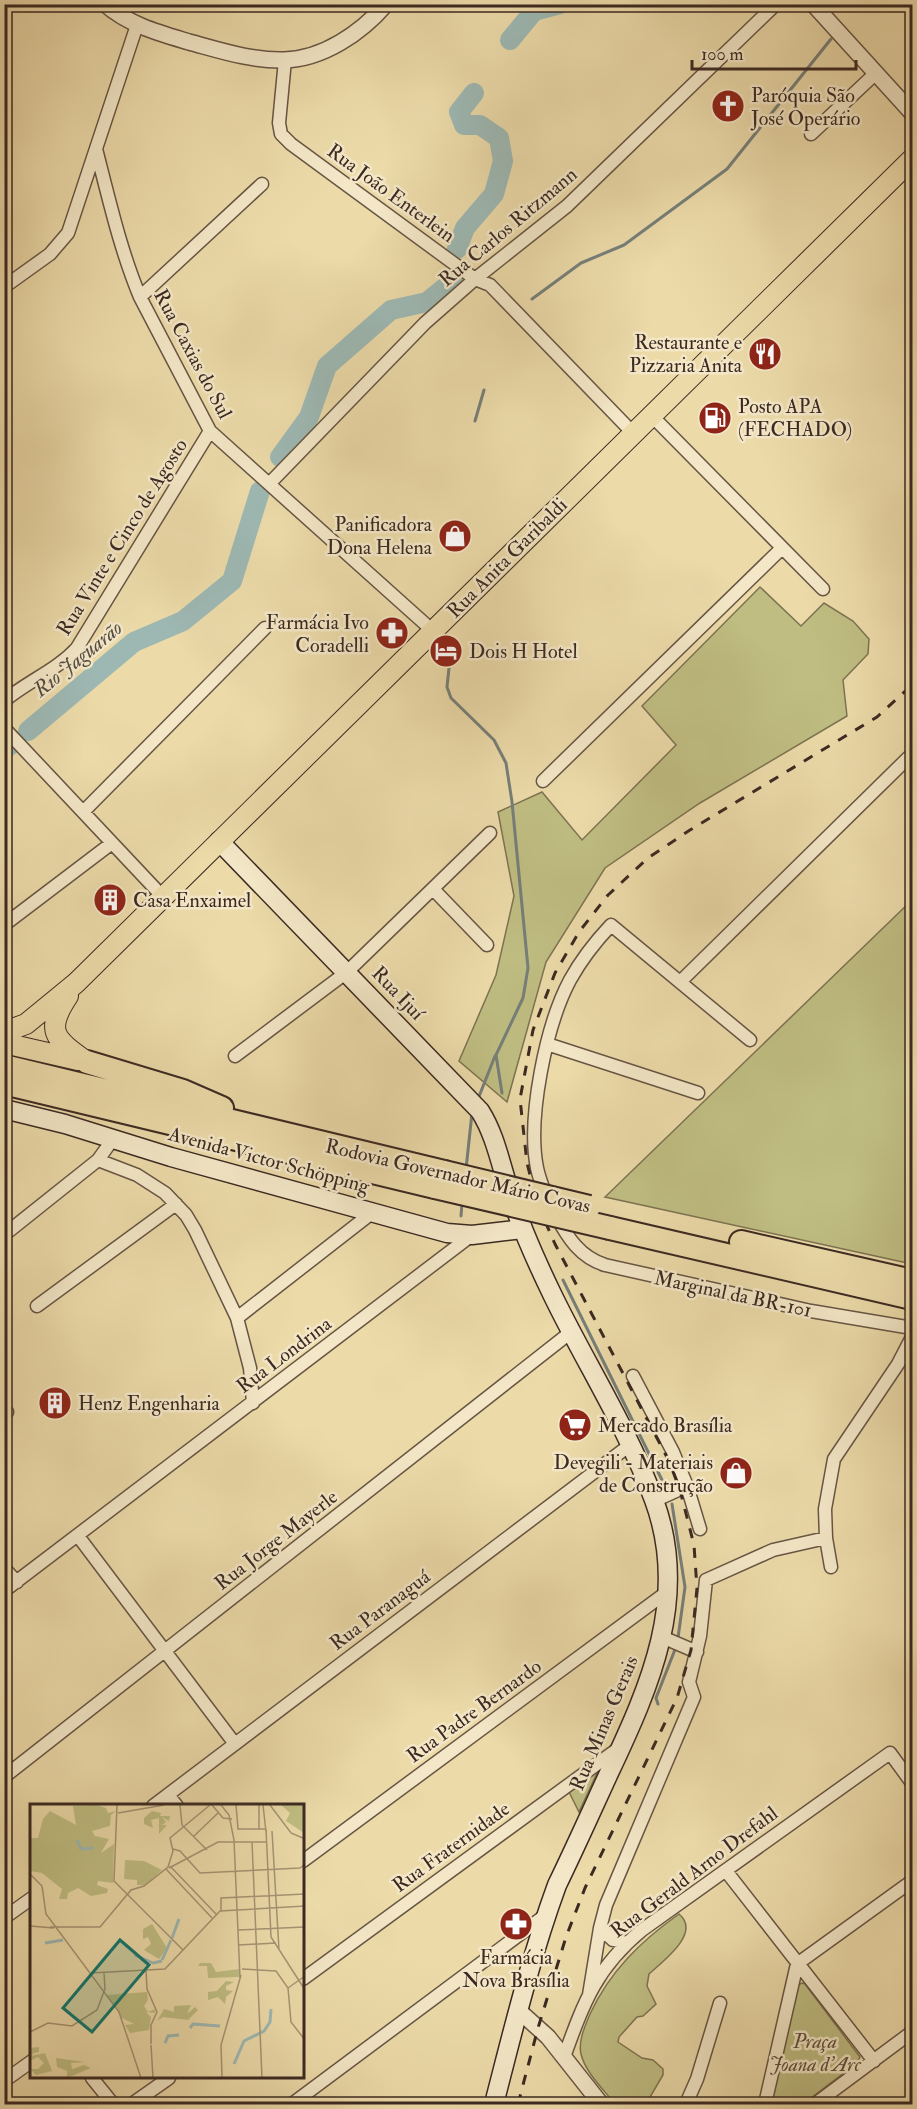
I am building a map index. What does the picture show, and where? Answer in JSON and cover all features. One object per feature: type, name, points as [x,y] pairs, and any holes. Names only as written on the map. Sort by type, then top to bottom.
[{"type":"highway","points":[[87,1062],[183,1091],[276,1132]]},
{"type":"highway","name":"Rodovia Governador Mário Covas","points":[[4,1066],[276,1132],[440,1180]]},
{"type":"highway","name":"Rodovia Governador Mário Covas","points":[[4,1083],[610,1220],[912,1298]]},
{"type":"highway","name":"Rodovia Governador Mário Covas","points":[[610,1220],[912,1281]]},
{"type":"main road","name":"Rua Anita Garibaldi","points":[[4,1032],[26,1024],[76,982],[912,159]]},
{"type":"main road","name":"Rua Ijuí","points":[[219,842],[480,1111],[492,1134],[511,1197]]},
{"type":"main road","name":"Rua Anita Garibaldi","points":[[76,982],[56,1013],[54,1027],[65,1047],[87,1062]]},
{"type":"main road","points":[[4,1043],[87,1062]]},
{"type":"main road","name":"Avenida Victor Schöpping","points":[[4,1109],[447,1233],[472,1235],[523,1229]]},
{"type":"main road","name":"Rua Minas Gerais","points":[[494,2104],[533,1955],[557,1885],[644,1695],[662,1637],[668,1592],[665,1546],[654,1501],[630,1445],[571,1332],[523,1229],[511,1197]]},
{"type":"street","points":[[105,4],[137,25],[155,33],[228,53],[285,60],[314,54],[343,41],[367,25],[387,4]]},
{"type":"street","name":"Rua Carlos Ritzmann","points":[[269,484],[410,338],[475,279],[567,206],[776,4]]},
{"type":"street","points":[[813,4],[912,113]]},
{"type":"street","points":[[4,287],[50,254],[68,233],[137,25]]},
{"type":"street","name":"Rua João Enterlein","points":[[285,60],[279,123],[281,134],[291,144],[475,279],[490,285],[634,434]]},
{"type":"street","points":[[811,134],[876,73]]},
{"type":"street","name":"Rua Caxias do Sul","points":[[96,149],[125,258],[140,297],[210,431],[433,631]]},
{"type":"street","points":[[140,297],[262,184]]},
{"type":"street","points":[[652,416],[823,589]]},
{"type":"street","name":"Rua Vinte e Cinco de Agosto","points":[[4,701],[24,686],[65,662],[77,648],[210,431]]},
{"type":"street","points":[[543,781],[782,549]]},
{"type":"street","points":[[83,812],[266,628]]},
{"type":"street","points":[[4,728],[163,897]]},
{"type":"street","points":[[750,1040],[680,982],[912,754]]},
{"type":"street","points":[[236,1056],[347,972],[490,833]]},
{"type":"street","points":[[4,924],[112,843]]},
{"type":"street","points":[[433,889],[487,945]]},
{"type":"street","name":"Marginal da BR-101","points":[[680,982],[611,925],[596,942],[569,982],[560,1001],[547,1044],[535,1118],[536,1166],[547,1198],[565,1233],[584,1255],[604,1265],[811,1311],[912,1328]]},
{"type":"street","points":[[547,1044],[698,1093]]},
{"type":"street","points":[[4,1235],[98,1160],[113,1139]]},
{"type":"street","points":[[98,1160],[148,1181],[165,1193],[195,1230],[237,1318],[250,1368],[253,1403]]},
{"type":"street","points":[[37,1306],[176,1204]]},
{"type":"street","points":[[237,1318],[373,1212]]},
{"type":"street","name":"Rua Londrina","points":[[4,1591],[472,1235]]},
{"type":"street","name":"Rua Jorge Mayerle","points":[[4,1776],[571,1332]]},
{"type":"street","points":[[831,1567],[826,1538],[826,1497],[834,1459],[898,1364],[912,1337]]},
{"type":"street","points":[[633,1376],[669,1444],[687,1486],[700,1529]]},
{"type":"street","name":"Rua Paranaguá","points":[[156,1804],[630,1445]]},
{"type":"street","points":[[654,1501],[687,1486]]},
{"type":"street","points":[[78,1536],[235,1744]]},
{"type":"street","points":[[589,1995],[606,1905],[694,1697],[689,1682],[697,1652],[706,1580],[773,1550],[826,1538]]},
{"type":"street","points":[[4,1568],[17,1582]]},
{"type":"street","name":"Rua Padre Bernardo","points":[[304,1860],[668,1592]]},
{"type":"street","points":[[662,1637],[697,1652]]},
{"type":"street","name":"Rua Fraternidade","points":[[304,1978],[622,1745]]},
{"type":"street","name":"Rua Gerald Arno Drefahl","points":[[564,2057],[589,1995],[604,1969],[627,1943],[890,1754],[912,1783]]},
{"type":"street","points":[[168,1795],[175,1804]]},
{"type":"street","points":[[726,1871],[874,2061]]},
{"type":"street","points":[[765,2104],[798,1963],[912,1881]]},
{"type":"street","points":[[4,1918],[30,1899]]},
{"type":"street","points":[[292,2104],[547,1914]]},
{"type":"street","points":[[600,1928],[613,1940],[627,1943]]},
{"type":"street","points":[[686,2104],[701,2068],[720,2003]]},
{"type":"street","points":[[518,2010],[543,2032],[601,2104]]},
{"type":"street","points":[[815,2104],[912,2032]]},
{"type":"street","points":[[4,2081],[30,2062]]},
{"type":"street","points":[[93,2079],[113,2104]]},
{"type":"street","points":[[132,2104],[168,2079]]},
{"type":"green space","points":[[760,587],[801,626],[824,603],[853,621],[869,639],[868,654],[843,680],[847,716],[700,803],[605,868],[546,962],[507,1102],[459,1061],[496,975],[514,896],[498,812],[542,792],[582,840],[676,745],[642,706]]},
{"type":"green space","points":[[912,900],[912,1264],[605,1197]]},
{"type":"green space","points":[[598,1771],[579,1812],[569,1792]]},
{"type":"green space","points":[[679,1914],[685,1922],[686,1930],[683,1938],[678,1947],[649,1974],[647,1986],[656,2004],[643,2016],[637,2017],[619,2037],[618,2042],[642,2058],[653,2060],[663,2069],[663,2075],[646,2104],[615,2104],[583,2061],[580,2044],[584,2029],[598,1998],[617,1971],[639,1946]]},
{"type":"green space","name":"Praça Joana d'Arc","points":[[802,1983],[860,2057],[857,2063],[803,2104],[768,2104],[796,1986]]},
{"type":"waterway","name":"Rio Jaguarão","points":[[510,40],[534,11],[560,4]]},
{"type":"waterway","points":[[855,10],[861,4]]},
{"type":"waterway","points":[[532,299],[581,263],[624,245],[727,169],[831,39]]},
{"type":"waterway","name":"Rio Jaguarão","points":[[457,249],[465,228],[494,194],[503,161],[499,138],[480,125],[464,125],[459,112],[474,93]]},
{"type":"waterway","name":"Rio Jaguarão","points":[[280,457],[309,417],[327,366],[391,310],[427,302],[453,281]]},
{"type":"waterway","points":[[475,421],[484,390]]},
{"type":"waterway","name":"Rio Jaguarão","points":[[28,731],[134,642],[183,621],[232,581],[260,491]]},
{"type":"waterway","points":[[449,668],[447,687],[451,698],[494,740],[506,763],[512,802],[528,968],[523,998],[496,1055],[502,1093]]},
{"type":"waterway","name":"Rio Jaguarão","points":[[4,749],[12,744]]},
{"type":"waterway","points":[[478,1099],[495,1056]]},
{"type":"waterway","points":[[466,1169],[472,1113]]},
{"type":"waterway","points":[[461,1216],[462,1203]]},
{"type":"waterway","points":[[563,1280],[665,1486]]},
{"type":"waterway","points":[[672,1504],[685,1587],[678,1638]]},
{"type":"waterway","points":[[658,1704],[656,1698],[676,1647]]},
{"type":"waterway","points":[[908,1752],[912,1756]]},
{"type":"railway","points":[[518,2104],[566,1937],[585,1888],[677,1698],[691,1650],[697,1588],[694,1545],[680,1490],[669,1461],[555,1244],[537,1203],[527,1163],[520,1099],[533,1030],[555,973],[579,932],[608,895],[648,858],[690,830],[877,717],[912,685]]},
{"type":"place","name":"Paróquia São José Operário","points":[[728,106]]},
{"type":"place","name":"Restaurante e Pizzaria Anita","points":[[765,354]]},
{"type":"place","name":"Posto APA (FECHADO)","points":[[715,418]]},
{"type":"place","name":"Panificadora Dona Helena","points":[[455,536]]},
{"type":"place","name":"Farmácia Ivo Coradelli","points":[[392,633]]},
{"type":"place","name":"Dois H Hotel","points":[[446,651]]},
{"type":"place","name":"Casa Enxaimel","points":[[110,900]]},
{"type":"place","name":"Henz Engenharia","points":[[55,1403]]},
{"type":"place","name":"Mercado Brasília","points":[[575,1425]]},
{"type":"place","name":"Devegili - Materiais de Construção","points":[[736,1473]]},
{"type":"place","name":"Farmácia Nova Brasília","points":[[516,1924]]}]
